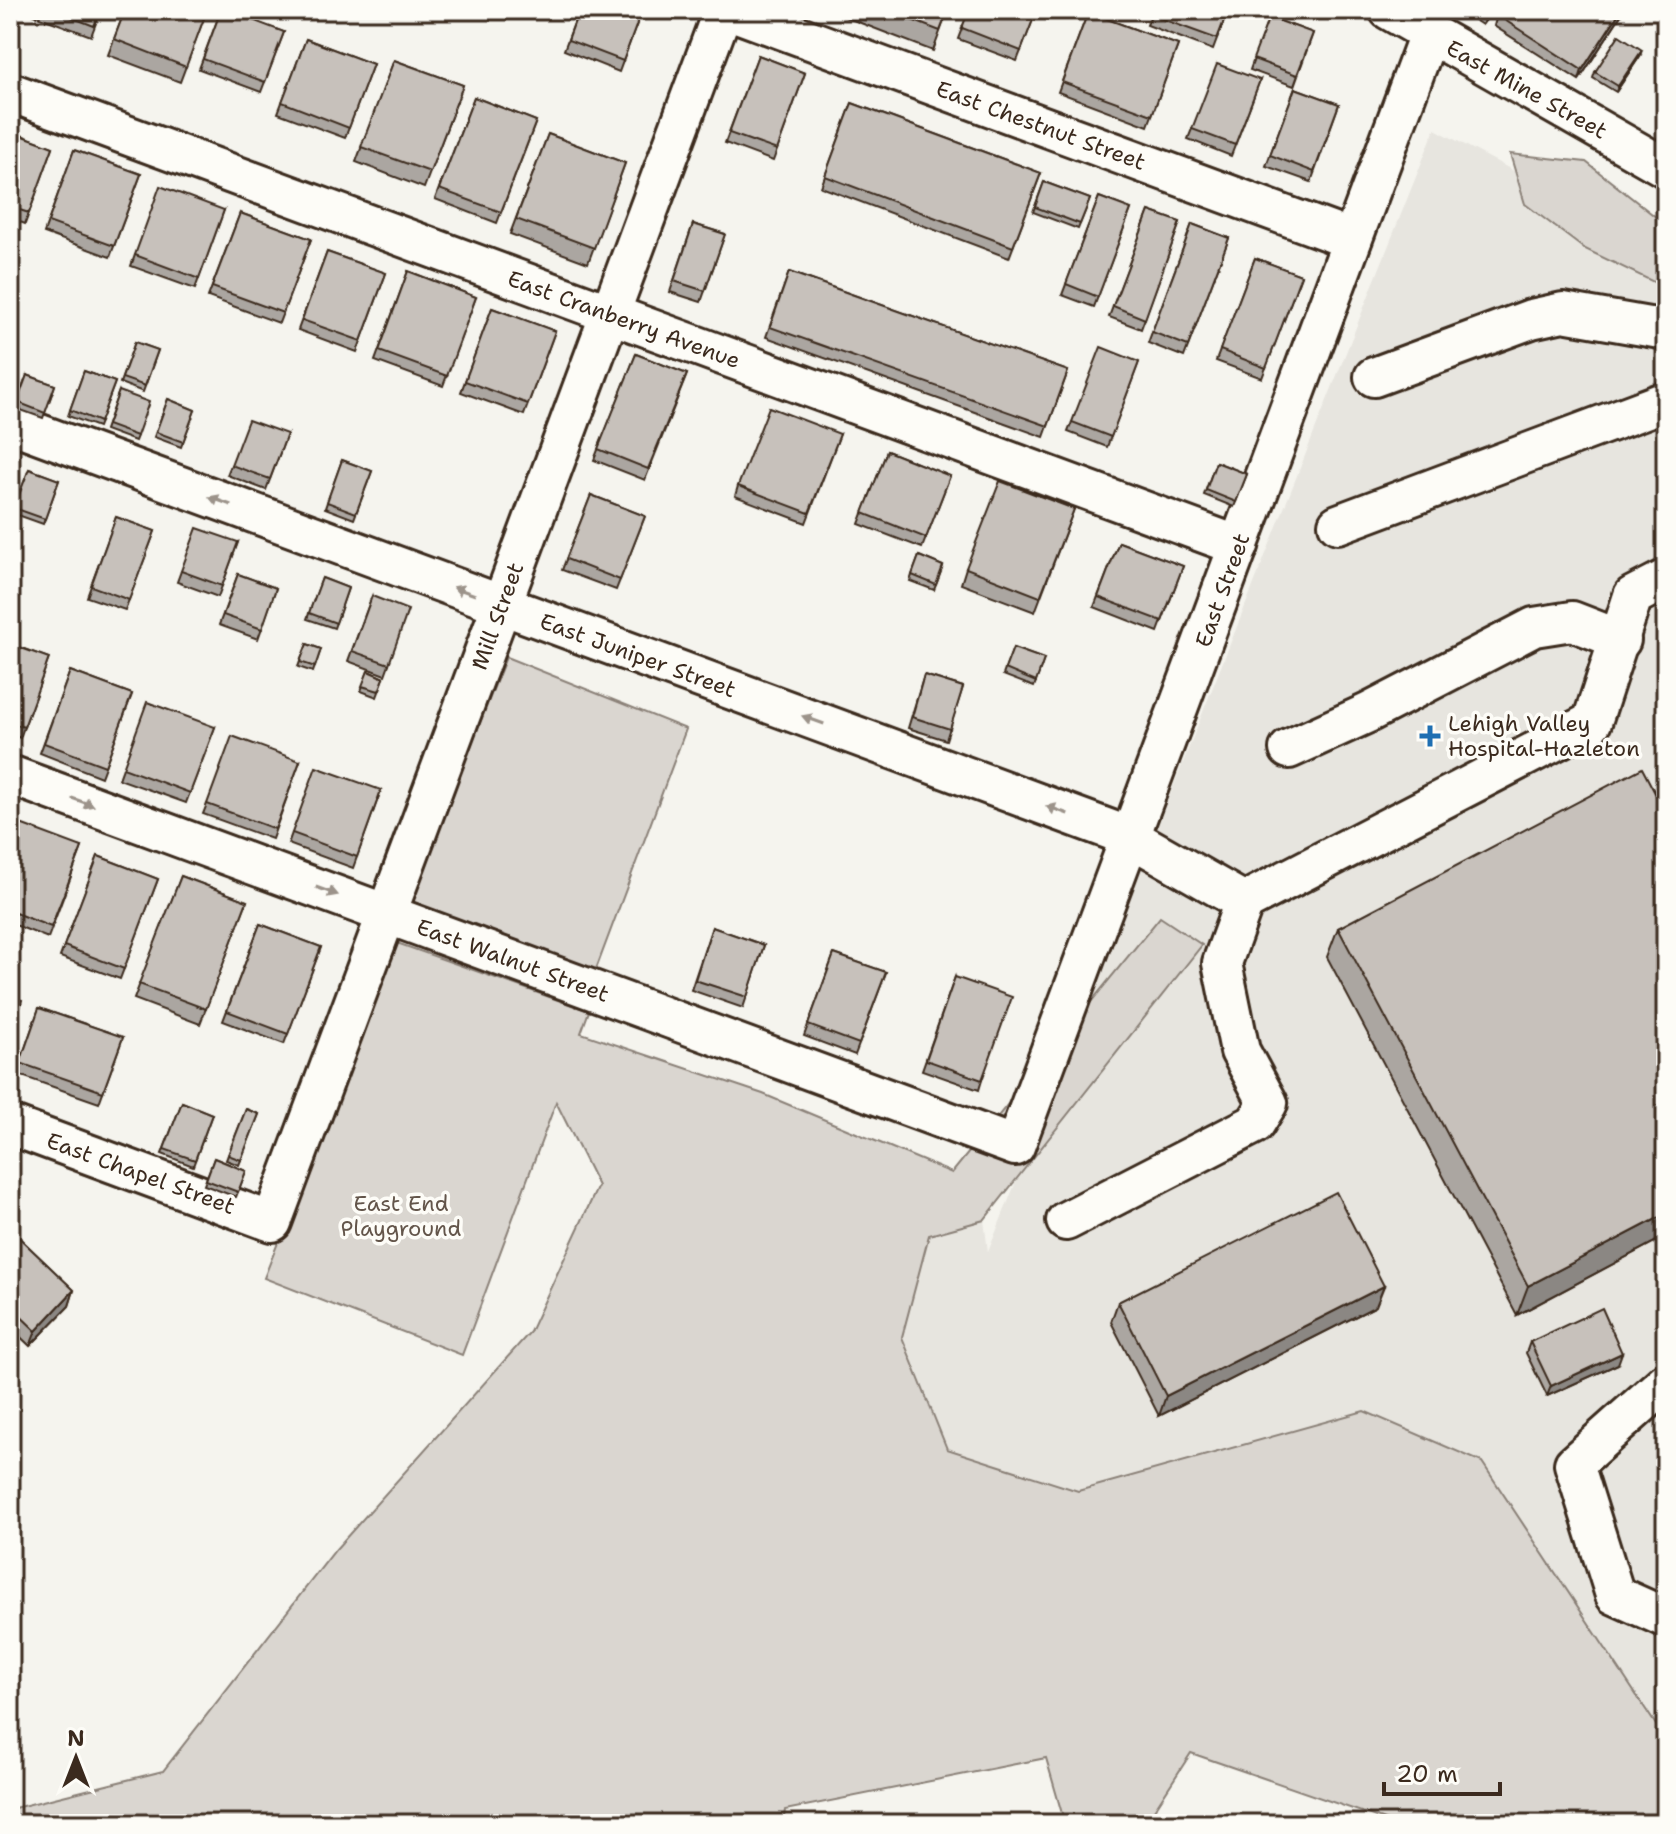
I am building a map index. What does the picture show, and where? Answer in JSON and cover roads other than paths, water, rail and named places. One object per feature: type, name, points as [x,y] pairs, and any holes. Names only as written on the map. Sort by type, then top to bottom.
[{"type":"street","name":"Mill Street","points":[[272,1222],[723,10]]},
{"type":"street","name":"East Chestnut Street","points":[[729,10],[1352,240]]},
{"type":"street","name":"East Mine Street","points":[[1389,10],[1666,168]]},
{"type":"street","name":"East Street","points":[[1015,1146],[1429,34]]},
{"type":"street","name":"East Cranberry Avenue","points":[[10,92],[1239,546]]},
{"type":"street","points":[[1374,377],[1531,319],[1563,312],[1666,330]]},
{"type":"street","points":[[1338,524],[1666,401]]},
{"type":"street","name":"East Juniper Street","points":[[10,423],[1130,837],[1244,902]]},
{"type":"street","points":[[1066,1221],[1255,1124],[1268,1103],[1240,1051],[1222,963],[1244,902],[1592,722],[1633,596],[1666,579]]},
{"type":"street","points":[[1289,749],[1368,713],[1534,627],[1572,621],[1621,640]]},
{"type":"street","name":"East Walnut Street","points":[[10,775],[1015,1146]]},
{"type":"street","name":"East Chapel Street","points":[[10,1125],[272,1222]]},
{"type":"street","points":[[1666,1382],[1574,1464],[1615,1595],[1666,1618]]},
{"type":"place","name":"Lehigh Valley Hospital-Hazleton","points":[[1430,736]]},
{"type":"park label","name":"East End Playground","points":[[401,1216]]}]
